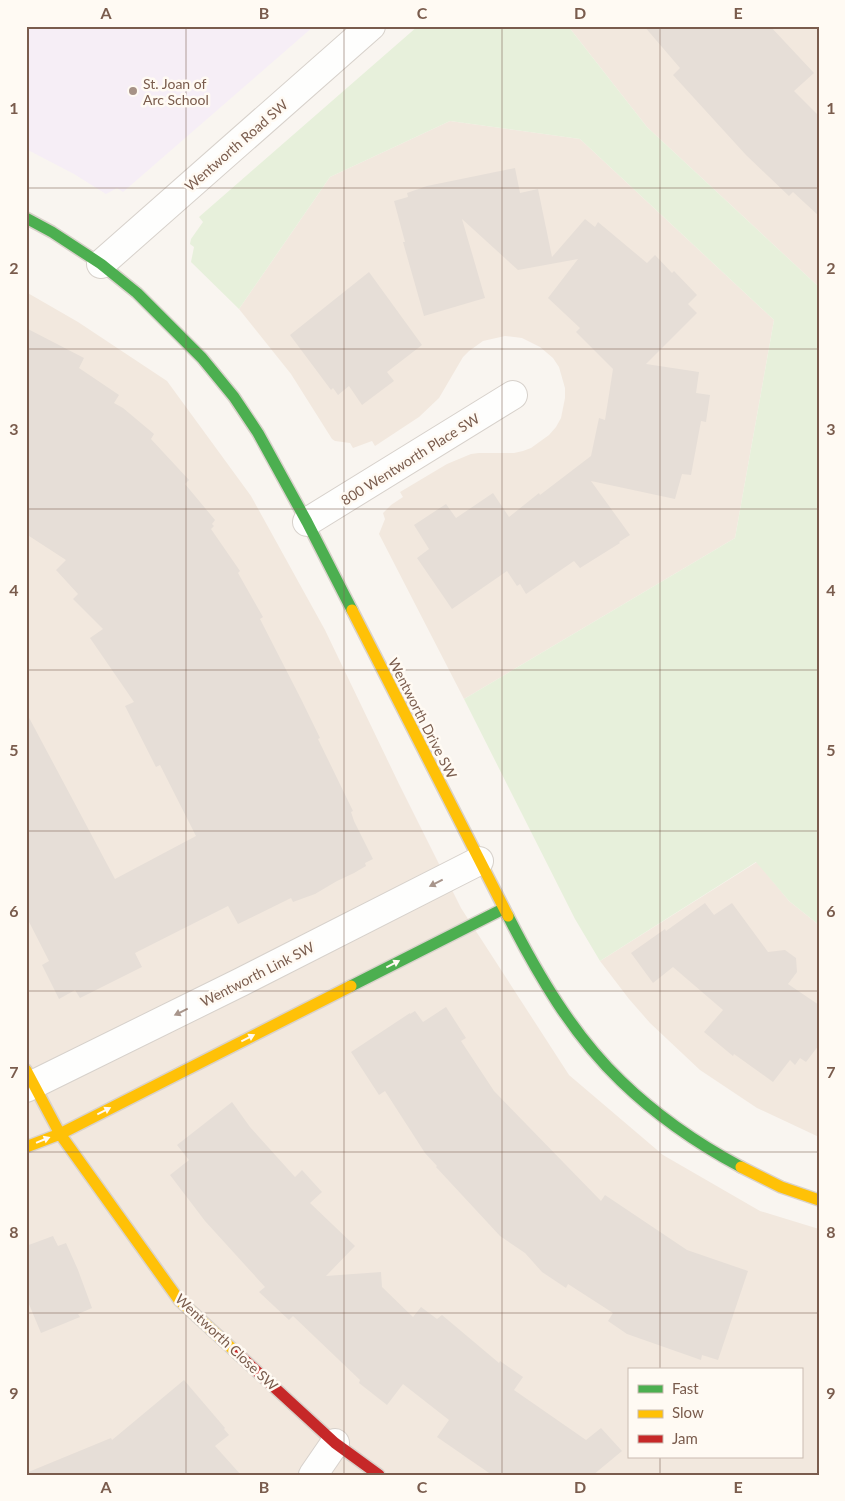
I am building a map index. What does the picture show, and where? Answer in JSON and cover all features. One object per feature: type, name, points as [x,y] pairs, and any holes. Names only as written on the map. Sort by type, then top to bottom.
[{"type":"street","name":"Wentworth Road SW","points":[[101,264],[371,26]]},
{"type":"street","name":"Wentworth Drive SW","points":[[26,218],[52,232],[101,264],[137,293],[202,358],[234,397],[258,433],[307,522],[528,958],[585,1040],[635,1094],[682,1131],[770,1183],[819,1200]]},
{"type":"street","name":"800 Wentworth Place SW","points":[[307,522],[514,396]]},
{"type":"street","name":"Wentworth Link SW","points":[[29,1081],[233,986],[479,861]]},
{"type":"street","points":[[26,1147],[60,1134],[502,909]]},
{"type":"street","name":"Wentworth Close SW","points":[[29,1081],[60,1134],[179,1300],[335,1443],[379,1475]]},
{"type":"street","points":[[313,1475],[335,1443]]},
{"type":"shaded area","name":"St. Joan of Arc School","points":[[26,26],[314,26],[123,192],[117,188],[106,194],[74,174],[26,149]]},
{"type":"shaded area","points":[[568,26],[819,26],[819,287],[647,127]]},
{"type":"shaded area","points":[[450,121],[580,139],[774,320],[735,538],[464,699],[379,534],[385,519],[383,513],[403,497],[400,492],[447,464],[471,454],[523,451],[531,448],[549,435],[561,418],[565,398],[565,388],[559,367],[553,358],[540,347],[522,338],[505,336],[483,341],[463,357],[439,398],[419,417],[375,446],[372,441],[353,448],[350,443],[332,439],[291,374],[239,309],[330,177]]},
{"type":"shaded area","points":[[26,292],[78,322],[167,381],[251,496],[325,630],[461,908],[569,1075],[663,1155],[760,1211],[819,1229],[819,1475],[26,1475]]},
{"type":"shaded area","points":[[757,862],[789,901],[819,925],[819,1137],[757,1108],[700,1070],[650,1023],[600,961]]},
{"type":"green space","points":[[418,26],[568,26],[647,127],[819,287],[819,925],[789,901],[756,862],[600,961],[575,919],[464,699],[735,538],[774,320],[580,139],[450,121],[330,177],[239,309],[191,262],[194,247],[190,244],[191,239],[203,222],[199,217]]},
{"type":"building","points":[[644,26],[770,26],[814,73],[794,91],[819,116],[819,216],[793,192],[789,196],[746,155],[673,75],[680,68]]},
{"type":"building","points":[[515,168],[520,193],[538,189],[552,257],[585,219],[595,227],[598,222],[647,263],[655,255],[672,273],[674,271],[697,295],[688,304],[697,313],[646,364],[699,372],[696,393],[710,395],[706,422],[701,421],[691,475],[682,474],[675,499],[591,481],[630,535],[580,568],[574,561],[526,594],[520,584],[517,586],[507,571],[452,609],[417,558],[429,549],[414,525],[446,504],[456,518],[493,493],[509,517],[591,456],[599,418],[605,420],[613,369],[576,332],[580,328],[548,298],[578,259],[518,270],[462,219],[485,298],[424,316],[403,242],[405,242],[394,201],[408,197],[407,193],[427,186]]},
{"type":"building","points":[[369,272],[422,345],[387,372],[394,381],[362,405],[349,386],[338,395],[333,388],[331,390],[290,335]]},
{"type":"building","points":[[26,328],[84,358],[79,368],[119,395],[114,403],[123,408],[154,434],[151,439],[189,480],[185,484],[215,520],[212,524],[214,526],[211,529],[240,571],[238,573],[263,617],[260,619],[320,738],[318,739],[353,811],[351,812],[354,821],[373,859],[365,863],[366,866],[315,894],[293,902],[291,898],[238,924],[228,906],[135,953],[142,967],[80,998],[75,990],[59,999],[42,965],[49,961],[26,916],[26,712],[115,879],[196,836],[160,765],[156,767],[125,706],[134,702],[90,638],[103,629],[73,599],[78,594],[56,570],[66,560],[26,534]]},
{"type":"building","points":[[705,903],[714,915],[732,903],[768,952],[785,950],[796,958],[797,972],[788,984],[819,1005],[819,1045],[806,1062],[800,1058],[795,1065],[790,1060],[773,1082],[734,1054],[733,1056],[704,1032],[723,1010],[673,967],[653,983],[631,953]]},
{"type":"building","points":[[446,1007],[466,1038],[461,1041],[494,1091],[601,1201],[605,1195],[687,1250],[748,1271],[718,1360],[702,1355],[701,1360],[627,1334],[608,1321],[613,1313],[568,1284],[566,1288],[542,1272],[525,1253],[500,1236],[436,1167],[385,1091],[379,1095],[351,1052],[410,1013],[415,1011],[423,1022]]},
{"type":"building","points":[[232,1102],[250,1127],[295,1177],[302,1170],[322,1192],[310,1203],[355,1246],[326,1276],[381,1272],[382,1287],[413,1317],[421,1307],[437,1319],[442,1315],[499,1363],[500,1361],[523,1377],[514,1390],[586,1440],[601,1428],[622,1451],[593,1475],[492,1475],[437,1437],[449,1420],[403,1384],[387,1405],[359,1383],[360,1380],[293,1316],[289,1320],[259,1292],[265,1287],[205,1221],[170,1175],[189,1160],[177,1145]]},
{"type":"building","points":[[53,1236],[58,1246],[66,1243],[92,1308],[78,1314],[80,1317],[41,1333],[26,1297],[26,1246]]},
{"type":"building","points":[[184,1380],[225,1428],[229,1435],[215,1446],[241,1475],[26,1475],[26,1473],[111,1438],[112,1440]]},
{"type":"traffic: fast","points":[[26,218],[52,232],[101,264],[137,293],[202,358],[234,397],[258,433],[307,522],[352,610]]},
{"type":"traffic: fast","points":[[351,986],[503,909]]},
{"type":"traffic: fast","points":[[508,916],[544,982],[572,1024],[604,1063],[634,1094],[663,1117],[693,1139],[741,1167]]},
{"type":"traffic: slow","points":[[352,610],[508,916]]},
{"type":"traffic: slow","points":[[26,1147],[60,1134],[351,986]]},
{"type":"traffic: slow","points":[[26,1070],[60,1134],[179,1300],[238,1354]]},
{"type":"traffic: slow","points":[[741,1167],[781,1187],[819,1200]]},
{"type":"traffic: jam","points":[[238,1354],[335,1443],[379,1475]]},
{"type":"place","name":"St. Joan of Arc School","points":[[133,91]]}]
